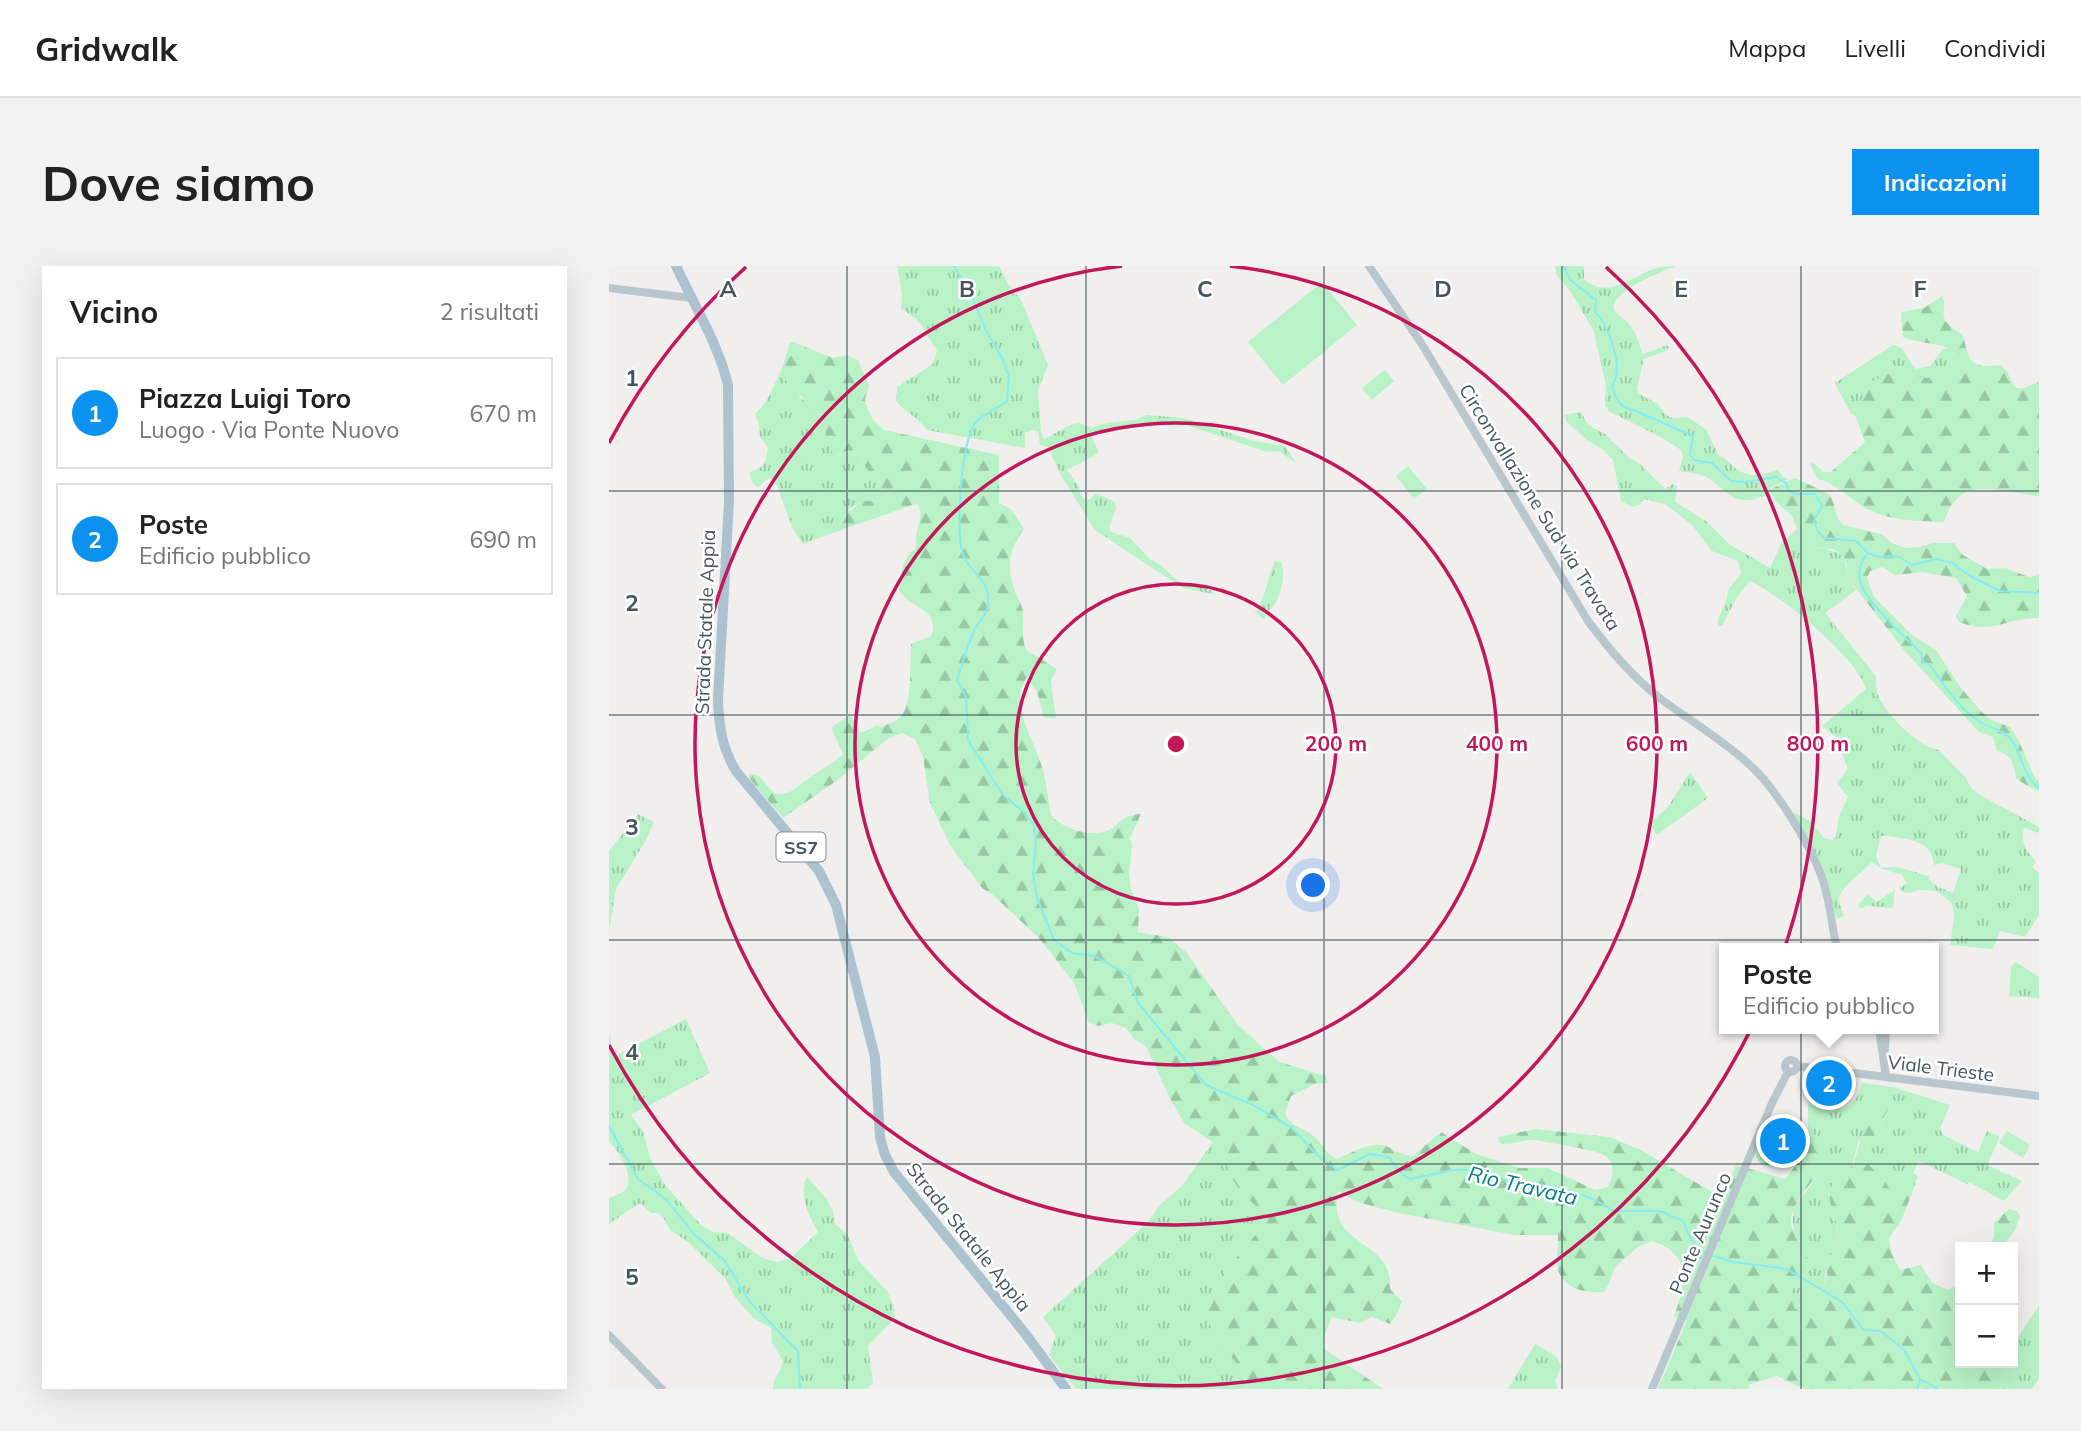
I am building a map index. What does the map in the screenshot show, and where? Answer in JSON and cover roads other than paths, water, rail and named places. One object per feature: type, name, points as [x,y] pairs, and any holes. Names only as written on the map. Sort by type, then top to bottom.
[{"type":"main road","name":"Strada Statale Appia","points":[[676,266],[724,367],[727,385],[729,501],[718,700],[719,726],[726,754],[736,771],[819,871],[836,905],[875,1057],[880,1137],[894,1172],[1024,1332],[1066,1389]]},
{"type":"street","name":"Circonvallazione Sud via Travata","points":[[1369,266],[1429,356],[1602,640],[1638,680],[1751,766],[1777,798],[1822,876],[1836,943]]},
{"type":"street","points":[[609,288],[691,298]]},
{"type":"street","points":[[1880,1034],[1886,1077]]},
{"type":"street","points":[[1883,1059],[1886,1034]]},
{"type":"street","name":"Viale Trieste","points":[[1789,1072],[1784,1066],[1788,1061],[1794,1060],[1797,1066],[2039,1096]]},
{"type":"street","name":"Ponte Aurunco","points":[[1653,1389],[1775,1097],[1789,1072]]},
{"type":"street","points":[[609,1335],[662,1389]]},
{"type":"waterway","name":"Rio Travata","points":[[954,266],[970,291],[985,329],[1009,376],[1007,401],[976,422],[971,431],[963,466],[961,544],[965,560],[987,589],[988,607],[975,629],[957,680],[966,697],[968,740],[1002,794],[1026,814],[1034,826],[1036,845],[1033,873],[1037,898],[1054,940],[1072,953],[1095,956],[1129,976],[1138,1003],[1206,1085],[1253,1105],[1292,1128],[1318,1156],[1338,1170],[1369,1154],[1389,1157],[1401,1173],[1410,1179],[1452,1170],[1475,1170],[1519,1185],[1533,1183],[1566,1190],[1593,1199],[1614,1211],[1660,1211],[1683,1221],[1694,1243],[1706,1253]]},
{"type":"waterway","points":[[1564,266],[1570,280],[1596,300],[1595,312],[1608,331],[1615,356],[1617,373],[1612,387],[1618,400],[1626,408],[1693,436],[1690,455],[1694,460],[1712,463],[1731,481],[1745,482],[1776,477],[1786,483],[1789,491],[1795,494],[1815,494],[1822,506],[1814,520],[1818,532],[1825,538],[1856,541],[1868,553],[1879,557],[1897,556],[1912,565],[1937,559],[1952,563],[1970,576],[2000,591],[2039,593]]},
{"type":"waterway","points":[[1867,554],[1859,576],[1869,598],[1921,653],[1923,662],[1930,665],[1965,710],[1980,722],[2009,737],[2028,776],[2039,788]]},
{"type":"waterway","points":[[609,1126],[638,1179],[666,1199],[694,1234],[725,1261],[749,1301],[798,1351],[800,1389]]},
{"type":"waterway","name":"Rio Travata","points":[[1711,1255],[1733,1262],[1787,1269],[1842,1302],[1864,1330],[1880,1331],[1890,1338],[1905,1351],[1920,1379],[1938,1389]]},
{"type":"waterway","points":[[1917,1389],[1920,1380]]},
{"type":"place","name":"Poste","points":[[1829,1083]]},
{"type":"place","name":"Piazza Luigi Toro","points":[[1783,1141]]}]
